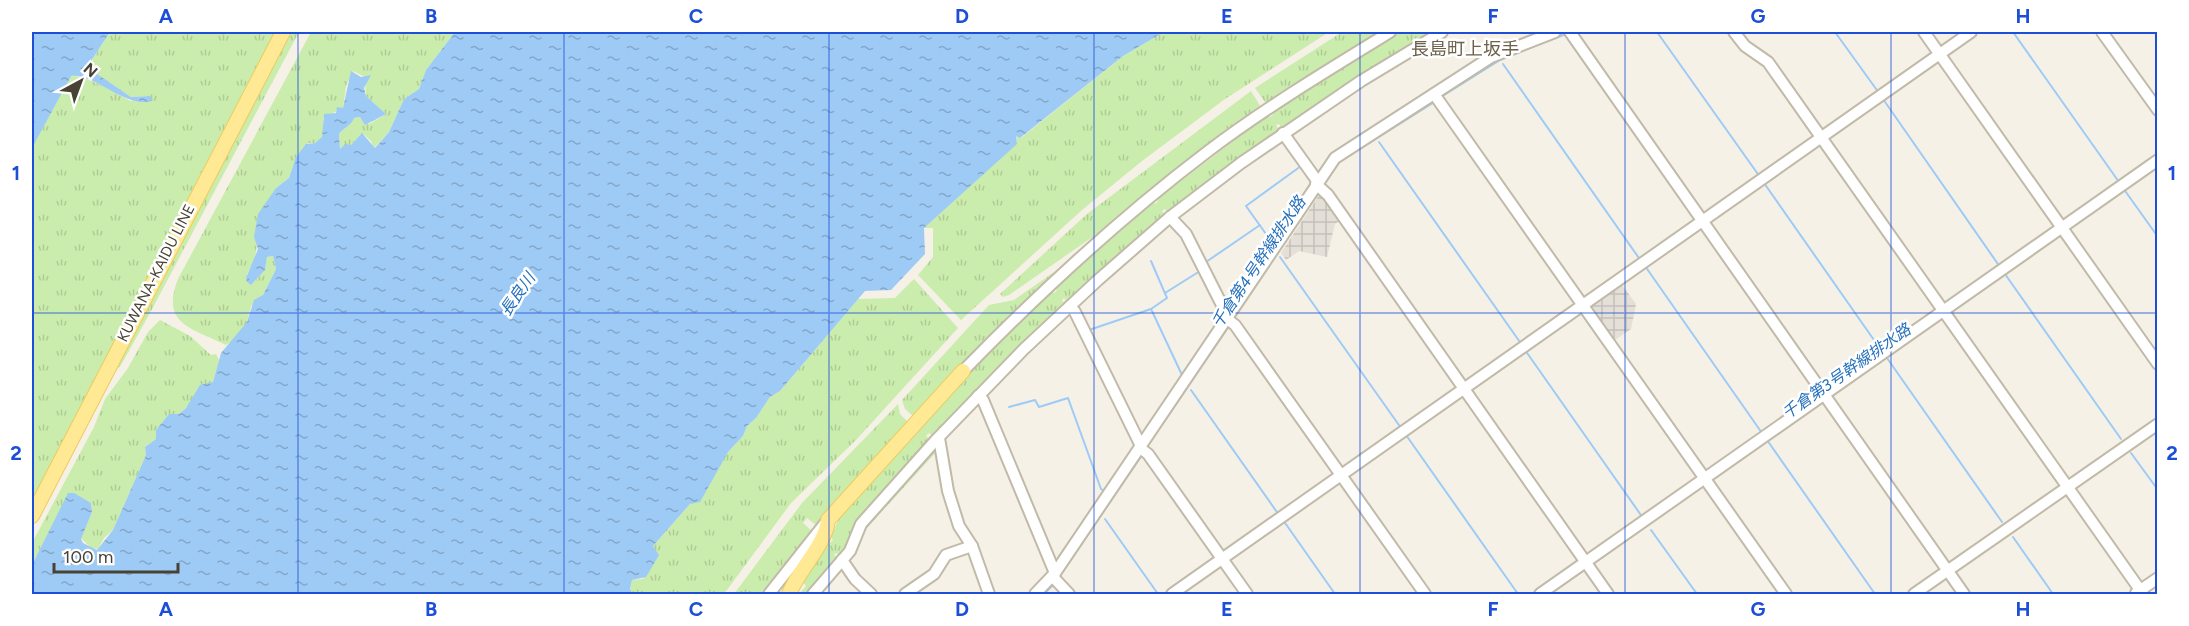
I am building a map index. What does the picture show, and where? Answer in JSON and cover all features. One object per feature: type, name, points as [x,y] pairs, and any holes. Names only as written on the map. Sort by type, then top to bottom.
[{"type":"main road","name":"KUWANA-KAIDU LINE","points":[[32,516],[283,32]]},
{"type":"main road","points":[[789,594],[796,576],[827,532],[828,520],[963,371]]},
{"type":"street","points":[[963,371],[1006,327],[1097,244],[1208,152],[1390,32]]},
{"type":"street","points":[[813,594],[850,551],[861,524],[978,396],[1070,306],[1170,217],[1283,133],[1442,32]]},
{"type":"street","points":[[1035,594],[1056,578],[1340,155],[1437,97],[1491,57],[1555,32]]},
{"type":"street","points":[[1734,32],[1745,46],[1768,62],[2139,593],[2157,578]]},
{"type":"street","points":[[1924,32],[2157,364]]},
{"type":"street","points":[[1172,594],[1971,32]]},
{"type":"street","points":[[2102,32],[2157,110]]},
{"type":"street","points":[[1570,33],[1964,594]]},
{"type":"street","points":[[1437,97],[1786,594]]},
{"type":"street","points":[[1283,133],[1608,594]]},
{"type":"street","points":[[1540,594],[1588,565],[1707,482],[2064,230],[2157,160]]},
{"type":"street","points":[[1170,217],[1186,234],[1229,320],[1425,594]]},
{"type":"street","points":[[1070,306],[1143,449],[1247,594]]},
{"type":"street","points":[[978,396],[983,400],[1056,578],[1069,594]]},
{"type":"street","points":[[1914,594],[2157,424]]},
{"type":"street","points":[[939,438],[948,491],[959,526],[972,546],[989,594]]},
{"type":"street","points":[[768,594],[828,520]]},
{"type":"street","points":[[905,594],[934,574],[946,555],[972,546]]},
{"type":"street","points":[[842,560],[855,579],[871,594]]},
{"type":"shaded area","points":[[1321,192],[1341,220],[1335,224],[1327,257],[1299,251],[1286,260],[1281,253]]},
{"type":"shaded area","points":[[1620,282],[1636,304],[1631,329],[1612,342],[1591,311],[1592,301]]},
{"type":"green space","points":[[110,32],[278,32],[196,184],[32,502],[32,148],[70,76],[91,81],[130,101],[150,96],[131,97],[87,67]]},
{"type":"green space","points":[[289,32],[299,32],[150,313],[121,365],[111,376]]},
{"type":"green space","points":[[311,32],[455,32],[426,70],[419,89],[404,99],[389,132],[374,148],[371,141],[362,133],[351,145],[344,145],[340,149],[339,134],[354,118],[360,117],[369,124],[386,114],[366,96],[365,77],[353,71],[346,86],[343,108],[323,118],[323,137],[315,143],[308,143],[296,157],[289,178],[276,188],[257,244],[255,259],[247,274],[254,282],[265,270],[267,257],[273,256],[276,269],[263,295],[251,306],[247,322],[234,340],[226,345],[191,329],[176,316],[173,306],[178,279]]},
{"type":"green space","points":[[1164,32],[1329,32],[1225,99],[1142,161],[1082,210],[961,320],[918,275],[933,257],[933,228],[924,228],[1017,142],[1016,136],[1021,138],[1123,56]]},
{"type":"green space","points":[[1342,32],[1382,32],[1267,105],[1255,88]]},
{"type":"green space","points":[[1398,32],[1436,32],[1283,130],[1279,124],[1276,125],[1280,132],[1169,214],[1165,209],[1162,211],[1166,216],[1069,303],[1064,298],[1062,300],[1066,305],[935,438],[929,433],[926,436],[932,441],[857,525],[842,557],[836,553],[834,555],[840,560],[812,594],[799,594],[806,586],[800,579],[827,542],[829,544],[833,540],[831,537],[843,509],[966,373],[1052,291],[1054,293],[1057,290],[1055,288],[1153,202],[1155,204],[1157,199],[1268,115],[1270,117],[1273,115],[1271,112]]},
{"type":"green space","points":[[1251,91],[1262,109],[1100,235],[1091,238],[1009,295],[1003,297],[1000,294],[1087,214]]},
{"type":"green space","points":[[1083,252],[914,417],[905,409],[902,400],[989,305],[1014,300]]},
{"type":"green space","points":[[914,279],[958,328],[856,440],[791,503],[724,594],[633,594],[630,590],[632,580],[643,579],[655,550],[653,546],[690,504],[696,501],[728,452],[743,436],[747,426],[756,418],[770,397],[780,391],[858,299],[895,298]]},
{"type":"green space","points":[[160,320],[190,336],[211,355],[216,354],[219,360],[213,382],[198,389],[190,404],[179,414],[169,414],[156,430],[156,439],[145,447],[146,455],[113,530],[104,538],[98,549],[91,548],[81,538],[92,512],[91,503],[69,493],[32,565],[32,543],[94,427],[105,399],[128,368],[148,332]]},
{"type":"green space","points":[[898,404],[900,414],[909,423],[817,526],[807,518],[803,523],[812,531],[760,594],[734,594],[802,503]]},
{"type":"green space","points":[[935,447],[938,450],[866,529],[855,552],[862,528]]},
{"type":"water","points":[[32,32],[110,32],[87,67],[131,97],[150,96],[153,100],[143,102],[133,100],[90,80],[71,76],[32,148]]},
{"type":"water","name":"長良川","points":[[455,32],[1164,32],[1123,56],[1020,138],[1016,136],[1017,144],[924,228],[925,254],[891,290],[865,291],[780,391],[770,397],[756,418],[747,426],[743,436],[728,452],[700,502],[690,504],[653,546],[659,555],[646,577],[632,580],[630,589],[633,594],[32,594],[32,565],[68,493],[74,493],[91,503],[92,512],[81,539],[83,543],[97,550],[113,530],[146,455],[145,447],[156,439],[156,430],[169,414],[179,414],[186,408],[200,385],[213,382],[221,353],[247,322],[254,300],[263,295],[276,269],[273,256],[267,257],[265,270],[251,285],[247,282],[246,278],[258,249],[254,237],[258,214],[276,188],[289,178],[296,157],[306,144],[315,143],[322,137],[324,114],[336,113],[337,107],[343,108],[351,71],[361,77],[371,75],[364,88],[366,96],[386,114],[365,125],[360,117],[354,118],[339,134],[340,149],[345,144],[351,145],[362,133],[375,148],[389,132],[404,99],[419,89],[426,70]]},
{"type":"waterway","points":[[1657,32],[1760,177]]},
{"type":"waterway","points":[[1835,32],[1879,93]]},
{"type":"waterway","points":[[2013,32],[2119,182]]},
{"type":"waterway","name":"千倉第4号幹線排水路","points":[[1441,97],[1500,60],[1566,34]]},
{"type":"waterway","points":[[1503,64],[1641,261]]},
{"type":"waterway","points":[[1883,99],[2000,267]]},
{"type":"waterway","name":"千倉第4号幹線排水路","points":[[1322,187],[1339,162],[1436,101]]},
{"type":"waterway","points":[[1379,142],[1522,345]]},
{"type":"waterway","points":[[1271,241],[1246,206],[1301,166]]},
{"type":"waterway","points":[[1764,183],[1881,350]]},
{"type":"waterway","points":[[2123,188],[2158,237]]},
{"type":"waterway","name":"千倉第4号幹線排水路","points":[[1233,318],[1319,191]]},
{"type":"waterway","points":[[1206,262],[1260,225]]},
{"type":"waterway","points":[[1280,257],[1401,428]]},
{"type":"waterway","name":"千倉第3号幹線排水路","points":[[1949,313],[2025,260]]},
{"type":"waterway","points":[[1151,261],[1167,298],[1151,309],[1182,375]]},
{"type":"waterway","points":[[1645,266],[1762,433]]},
{"type":"waterway","points":[[1165,293],[1200,271]]},
{"type":"waterway","points":[[2005,274],[2121,439]]},
{"type":"waterway","points":[[1089,330],[1151,309]]},
{"type":"waterway","name":"千倉第3号幹線排水路","points":[[1831,396],[1944,317]]},
{"type":"waterway","name":"千倉第4号幹線排水路","points":[[1146,448],[1229,326]]},
{"type":"waterway","points":[[1525,350],[1643,518]]},
{"type":"waterway","points":[[1887,358],[2002,522]]},
{"type":"waterway","points":[[1191,390],[1279,515]]},
{"type":"waterway","points":[[1009,407],[1035,400],[1039,407],[1068,398],[1101,489],[1104,491]]},
{"type":"waterway","name":"千倉第3号幹線排水路","points":[[1772,437],[1824,401]]},
{"type":"waterway","points":[[1406,435],[1518,594]]},
{"type":"waterway","points":[[1767,440],[1875,594]]},
{"type":"waterway","points":[[2131,453],[2158,490]]},
{"type":"waterway","name":"千倉第4号幹線排水路","points":[[1059,577],[1142,455]]},
{"type":"waterway","name":"千倉第3号幹線排水路","points":[[1591,565],[1686,498]]},
{"type":"waterway","points":[[1105,519],[1158,594]]},
{"type":"waterway","points":[[1283,520],[1335,594]]},
{"type":"waterway","points":[[1651,530],[1697,594]]},
{"type":"waterway","points":[[2013,537],[2053,594]]},
{"type":"waterway","name":"千倉第3号幹線排水路","points":[[1549,594],[1586,569]]},
{"type":"waterway","name":"千倉第4号幹線排水路","points":[[1044,594],[1054,584]]},
{"type":"district","name":"長島町上坂手","points":[[1465,49]]}]
